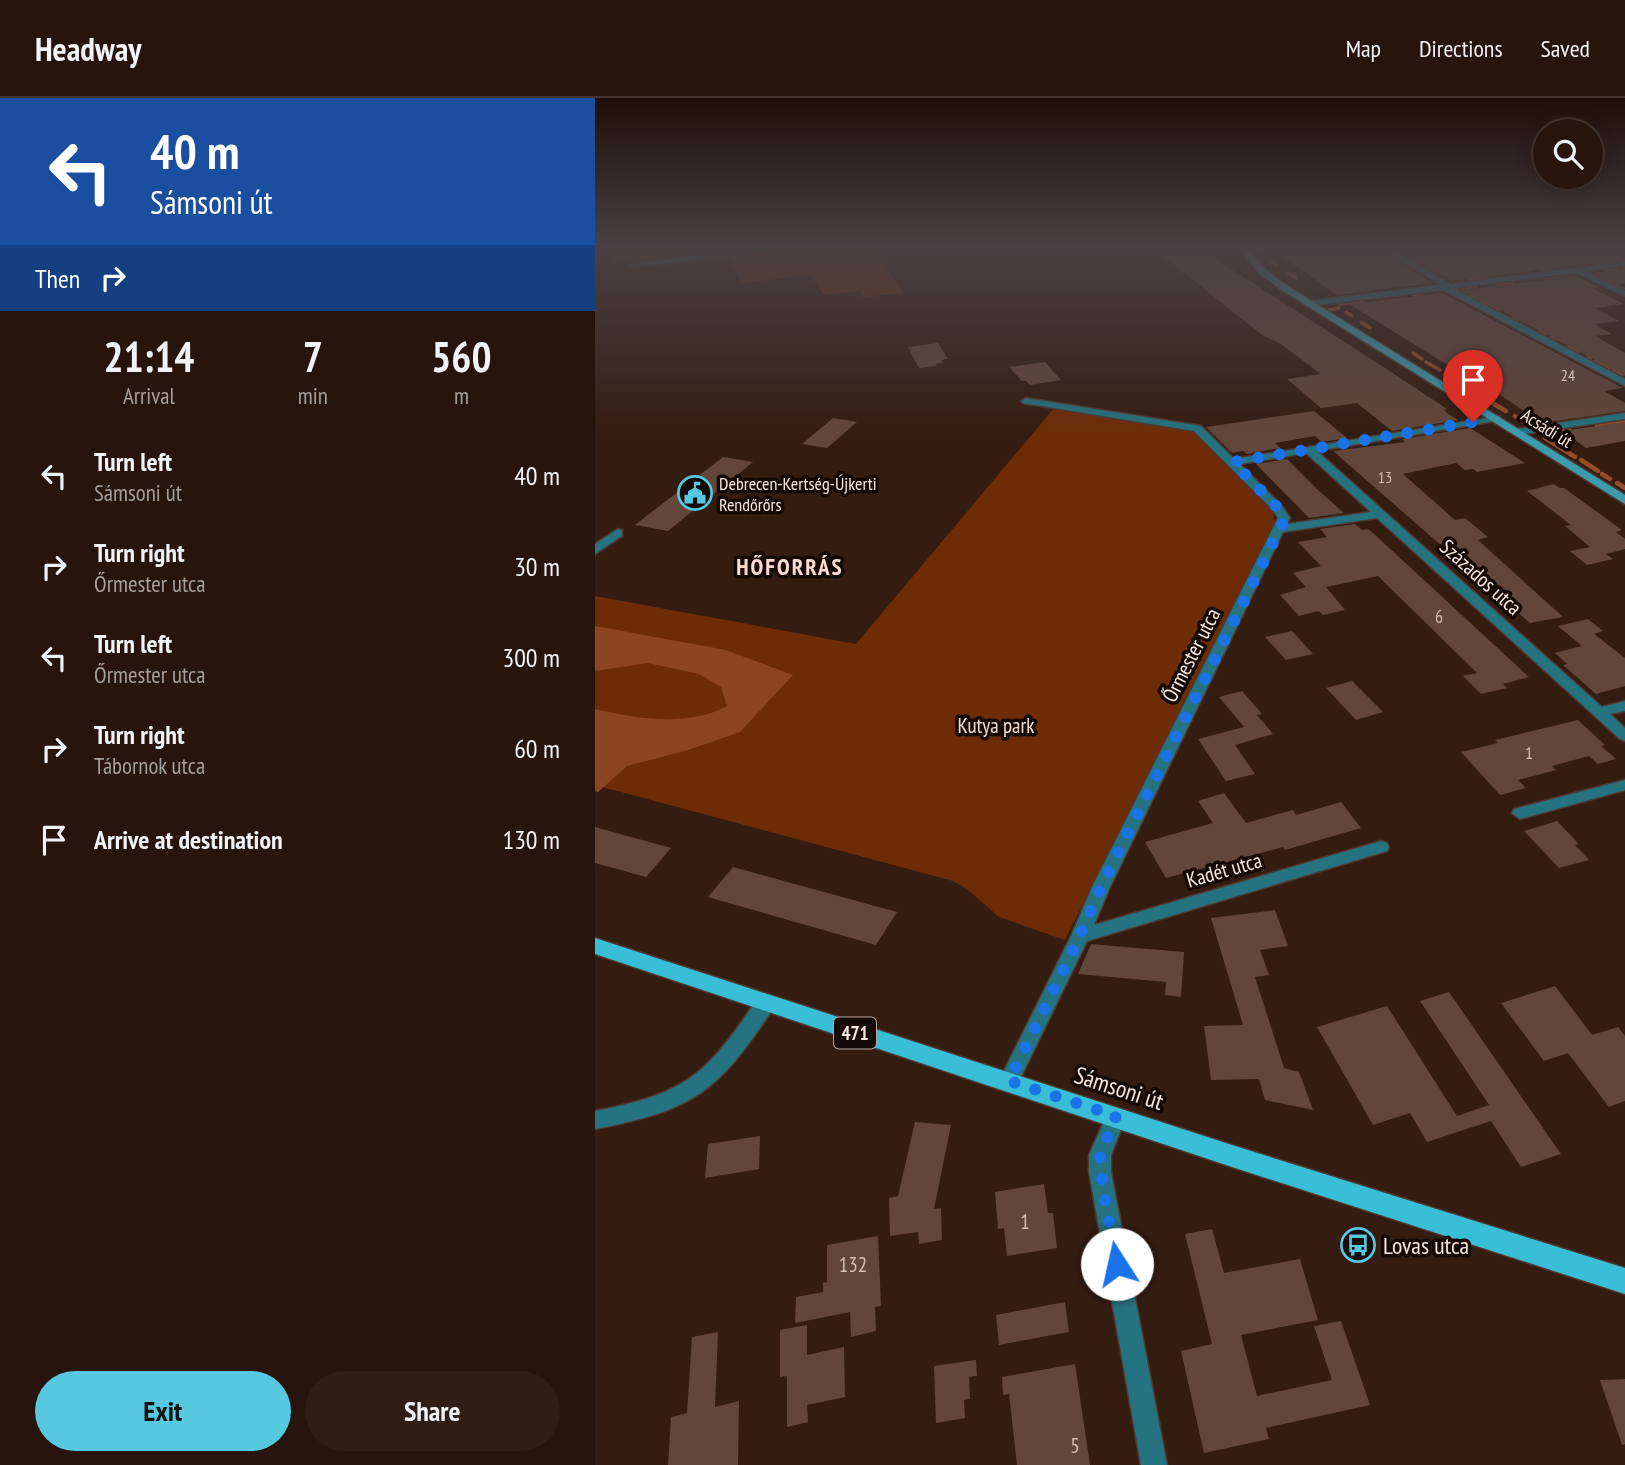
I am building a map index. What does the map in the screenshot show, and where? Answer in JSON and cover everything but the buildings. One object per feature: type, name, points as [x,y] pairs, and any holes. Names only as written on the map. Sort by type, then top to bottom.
[{"type":"main road","name":"Acsádi út","points":[[1322,311],[1625,500]]},
{"type":"main road","name":"Sámsoni út","points":[[595,946],[765,1004],[1625,1281]]},
{"type":"street","points":[[1491,311],[1625,383]]},
{"type":"street","points":[[1027,401],[1188,424],[1201,430],[1282,513],[1284,518],[1280,529],[1380,514]]},
{"type":"street","points":[[1517,432],[1625,416]]},
{"type":"street","points":[[1233,462],[1495,418]]},
{"type":"street","name":"Százados utca","points":[[1309,450],[1625,736]]},
{"type":"street","name":"Őrmester utca","points":[[1009,1081],[1101,887],[1280,529]]},
{"type":"street","points":[[595,550],[618,533]]},
{"type":"street","points":[[1600,712],[1625,706]]},
{"type":"street","points":[[1520,813],[1625,785]]},
{"type":"street","name":"Kadét utca","points":[[1080,936],[1381,847]]},
{"type":"street","points":[[595,1120],[627,1114],[691,1090],[739,1043],[765,1004]]},
{"type":"street","points":[[1116,1116],[1100,1155],[1100,1172],[1154,1465]]},
{"type":"green space","name":"Kutya park","points":[[1055,407],[1187,427],[1273,510],[1275,523],[1065,940],[999,917],[967,889],[953,881],[595,785],[595,596],[856,644]]},
{"type":"shaded area","points":[[595,626],[726,650],[793,675],[740,732],[688,750],[627,766],[598,792],[595,791],[595,709],[628,716],[679,719],[712,713],[727,706],[721,687],[699,674],[648,663],[595,671]]},
{"type":"waterway","points":[[1346,312],[1352,316]]},
{"type":"waterway","points":[[1513,318],[1517,320]]},
{"type":"waterway","points":[[1361,322],[1370,328]]},
{"type":"waterway","points":[[1539,332],[1545,335]]},
{"type":"waterway","points":[[1550,338],[1555,340]]},
{"type":"waterway","points":[[1567,347],[1578,352]]},
{"type":"waterway","points":[[1413,353],[1422,359]]},
{"type":"waterway","points":[[1595,361],[1609,369]]},
{"type":"waterway","points":[[1426,362],[1440,370]]},
{"type":"waterway","points":[[1613,371],[1622,375]]},
{"type":"waterway","points":[[1494,404],[1506,411]]},
{"type":"waterway","points":[[1515,416],[1525,423]]},
{"type":"waterway","points":[[1597,426],[1625,421]]},
{"type":"waterway","points":[[1553,433],[1569,430]]},
{"type":"waterway","points":[[1545,438],[1575,457]]},
{"type":"waterway","points":[[1581,460],[1598,471]]},
{"type":"waterway","points":[[1602,474],[1610,479]]},
{"type":"waterway","points":[[1617,483],[1625,488]]},
{"type":"place","name":"Debrecen-Kertség-Újkerti Rendőrőrs","points":[[695,493]]},
{"type":"place","name":"Lovas utca","points":[[1358,1245]]},
{"type":"district","name":"HŐFORRÁS","points":[[790,566]]},
{"type":"route","points":[[1117,1264],[1100,1172],[1100,1155],[1116,1116],[1009,1081],[1101,887],[1283,523],[1284,518],[1278,508],[1233,462],[1473,422]]}]
